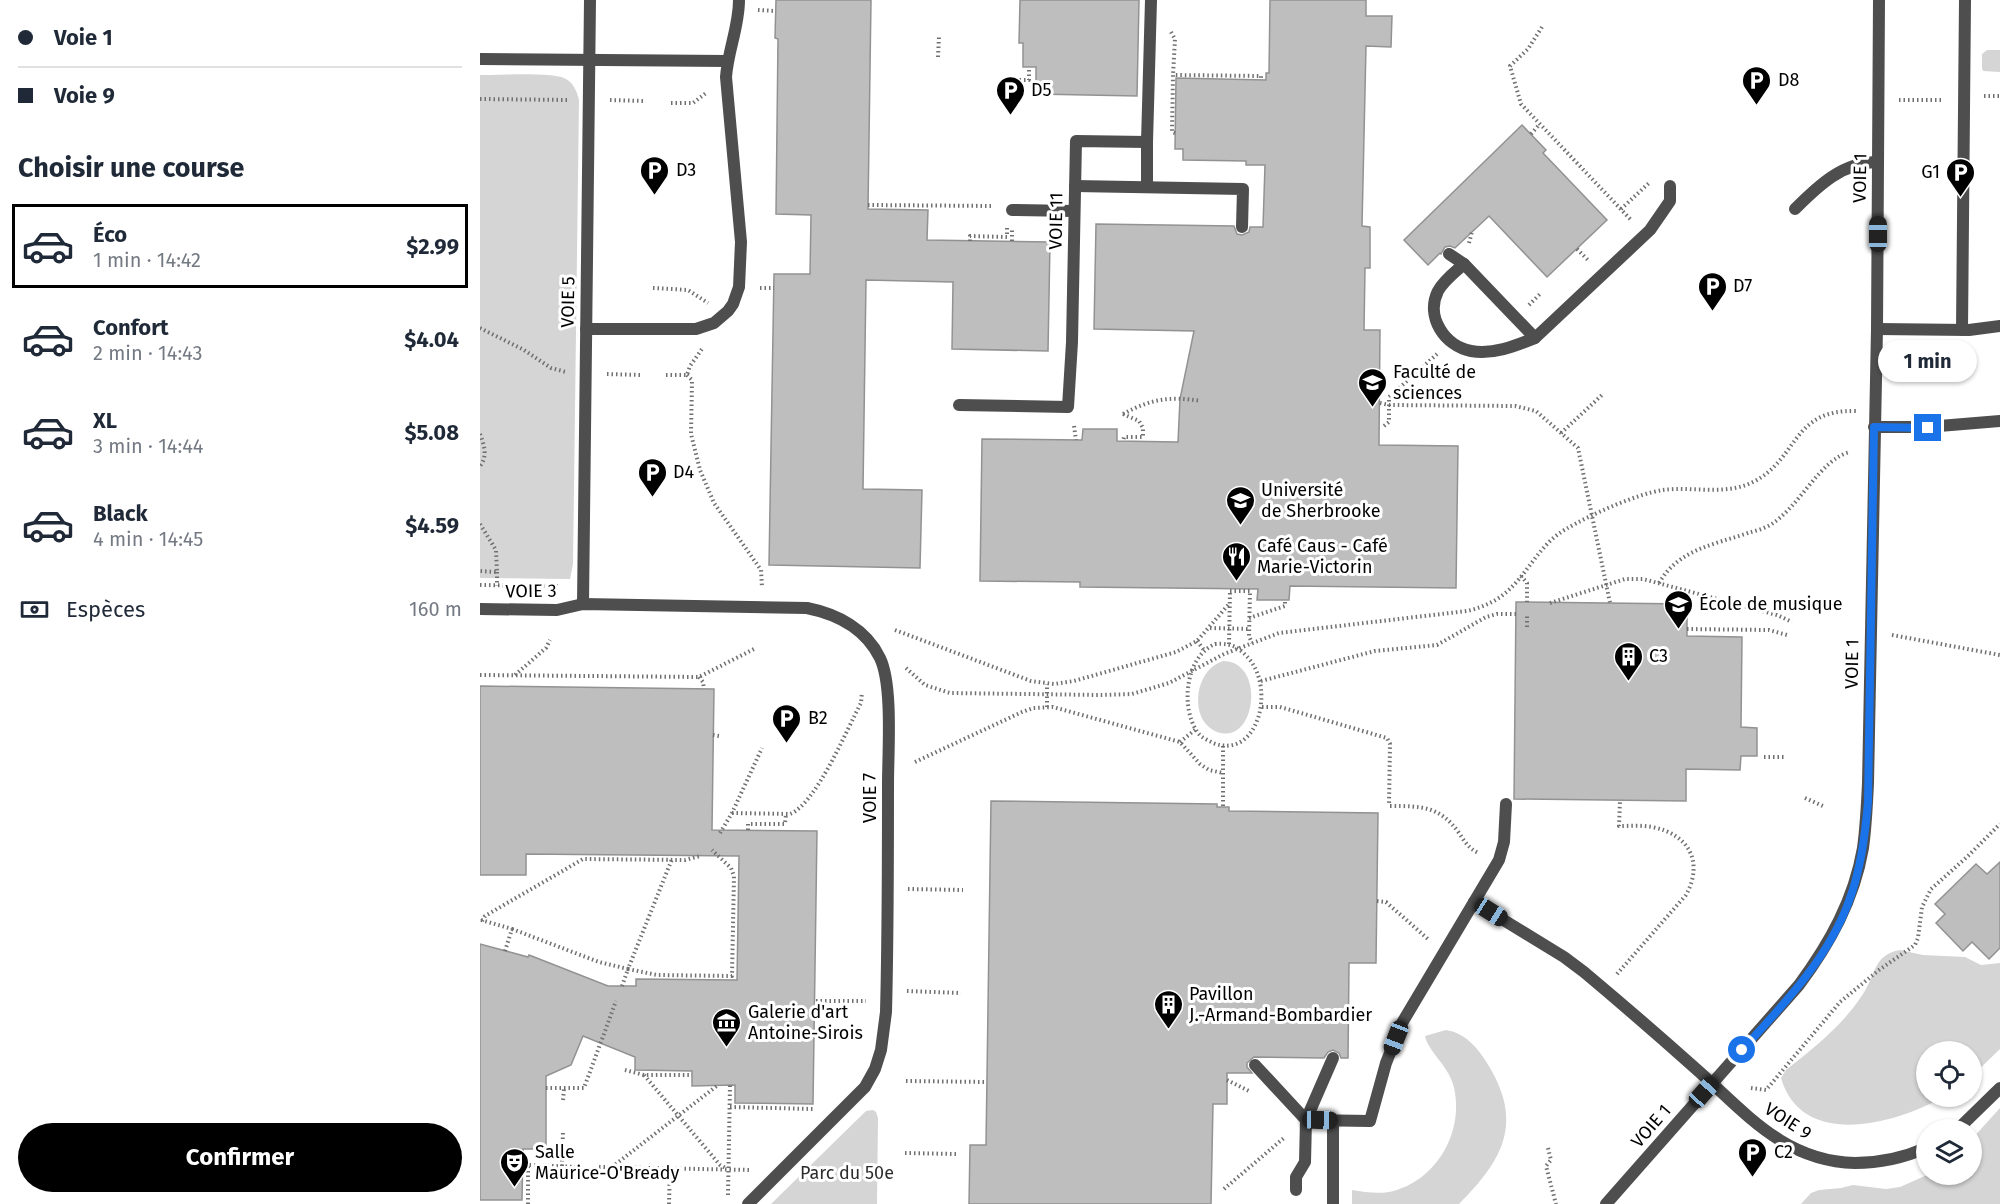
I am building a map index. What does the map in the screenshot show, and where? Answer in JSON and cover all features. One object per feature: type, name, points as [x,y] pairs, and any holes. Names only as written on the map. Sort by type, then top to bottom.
[{"type":"lane","name":"VOIE 5","points":[[583,604],[590,0]]},
{"type":"lane","points":[[586,329],[696,329],[714,323],[733,304],[739,287],[741,242],[727,97],[727,62],[738,26],[739,0]]},
{"type":"lane","points":[[1147,187],[1151,0]]},
{"type":"lane","name":"VOIE 1","points":[[1606,1204],[1783,1005],[1816,962],[1839,923],[1857,876],[1863,849],[1868,802],[1879,0]]},
{"type":"lane","points":[[1962,330],[1965,0]]},
{"type":"lane","points":[[480,59],[727,62]]},
{"type":"lane","name":"VOIE 11","points":[[959,405],[1068,407],[1072,342],[1076,141],[1147,142]]},
{"type":"lane","points":[[1795,208],[1838,173],[1860,163],[1878,162]]},
{"type":"lane","points":[[1075,186],[1243,189],[1242,226]]},
{"type":"lane","points":[[1464,264],[1439,288],[1435,302],[1434,310],[1438,327],[1449,342],[1479,352],[1501,350],[1535,338],[1650,230],[1670,201],[1670,186]]},
{"type":"lane","points":[[1012,210],[1074,211]]},
{"type":"lane","points":[[1449,254],[1464,264],[1535,338]]},
{"type":"lane","points":[[1876,329],[1962,330],[2000,326]]},
{"type":"lane","points":[[1874,427],[1928,428],[2000,422]]},
{"type":"lane","name":"VOIE 3","points":[[480,609],[557,610],[583,604]]},
{"type":"lane","name":"VOIE 7","points":[[583,604],[807,608],[830,614],[853,626],[879,656],[887,680],[888,812],[884,1040],[875,1069],[860,1093],[748,1204]]},
{"type":"lane","points":[[1255,1065],[1306,1120],[1370,1120],[1386,1063],[1402,1023],[1499,860],[1504,842],[1506,804]]},
{"type":"lane","name":"VOIE 9","points":[[1474,902],[1570,962],[1776,1137],[1797,1151],[1818,1158],[1844,1162],[1879,1162],[1916,1152]]},
{"type":"lane","points":[[1296,1190],[1296,1177],[1305,1162],[1306,1120],[1333,1058]]},
{"type":"lane","points":[[1968,1119],[2000,1088]]},
{"type":"lane","points":[[1333,1120],[1333,1204]]},
{"type":"path","points":[[766,10],[776,10]]},
{"type":"path","points":[[1542,27],[1528,49],[1509,66],[1521,104],[1633,221]]},
{"type":"path","points":[[938,57],[939,36]]},
{"type":"path","points":[[1015,80],[1029,80],[1029,67]]},
{"type":"path","points":[[1175,133],[1172,132],[1173,75],[1260,76],[1260,80]]},
{"type":"path","points":[[671,103],[693,103],[711,89]]},
{"type":"path","points":[[480,99],[579,100]]},
{"type":"path","points":[[1903,99],[1923,100]]},
{"type":"path","points":[[609,100],[644,101]]},
{"type":"path","points":[[1531,134],[1539,125]]},
{"type":"path","points":[[1621,209],[1652,181]]},
{"type":"path","points":[[868,205],[997,207]]},
{"type":"path","points":[[970,241],[970,236],[1002,237]]},
{"type":"path","points":[[1577,249],[1591,263]]},
{"type":"path","points":[[653,288],[684,289],[695,294]]},
{"type":"path","points":[[761,288],[774,288]]},
{"type":"path","points":[[480,328],[513,344],[559,374],[575,373]]},
{"type":"path","points":[[1384,426],[1389,422],[1389,397],[1439,352]]},
{"type":"path","points":[[607,374],[641,375]]},
{"type":"path","points":[[687,375],[692,380],[692,442],[705,485],[714,503],[759,566],[762,576]]},
{"type":"path","points":[[1561,433],[1602,395]]},
{"type":"path","points":[[1123,441],[1124,437],[1143,437],[1143,428],[1139,421],[1123,414],[1141,404],[1173,397],[1201,401]]},
{"type":"path","points":[[1380,403],[1515,406],[1536,411],[1578,448],[1610,603]]},
{"type":"path","points":[[901,661],[918,680],[941,692],[1132,694],[1158,687],[1192,672],[1216,657],[1273,634],[1292,630],[1445,615],[1482,607],[1503,595],[1541,549],[1557,535],[1592,516],[1664,490],[1725,489],[1746,485],[1772,468],[1807,426],[1818,417],[1836,411],[1851,410]]},
{"type":"path","points":[[480,434],[485,457],[480,466]]},
{"type":"path","points":[[1077,434],[1077,440]]},
{"type":"path","points":[[1658,583],[1672,564],[1691,553],[1768,526],[1793,507],[1834,459],[1850,452]]},
{"type":"path","points":[[480,524],[496,550],[497,586]]},
{"type":"path","points":[[480,571],[497,572]]},
{"type":"path","points":[[1520,575],[1527,583],[1527,602]]},
{"type":"path","points":[[1550,603],[1625,579],[1643,579],[1777,615],[1792,622]]},
{"type":"path","name":"VOIE 3","points":[[480,585],[566,587]]},
{"type":"path","points":[[1229,644],[1230,590],[1250,591],[1249,636],[1252,643]]},
{"type":"path","points":[[1249,618],[1285,606],[1285,600]]},
{"type":"path","points":[[895,630],[1031,681],[1047,684],[1074,681],[1176,652],[1197,640],[1229,604]]},
{"type":"path","points":[[1482,607],[1486,617]]},
{"type":"path","points":[[1260,681],[1376,651],[1437,645],[1486,617],[1497,614],[1516,614]]},
{"type":"path","points":[[1527,614],[1527,627]]},
{"type":"path","points":[[1209,628],[1249,629]]},
{"type":"path","points":[[1687,629],[1769,630],[1787,635]]},
{"type":"path","points":[[1892,635],[2000,655]]},
{"type":"path","points":[[514,675],[546,648],[550,640]]},
{"type":"path","points":[[1197,640],[1204,650]]},
{"type":"path","points":[[1215,644],[1229,644],[1240,648],[1256,669],[1260,681],[1262,706],[1256,723],[1242,740],[1222,746],[1202,737],[1191,718],[1188,702],[1192,672],[1204,650],[1215,644]]},
{"type":"path","points":[[480,675],[699,677],[754,649]]},
{"type":"path","points":[[699,677],[704,689]]},
{"type":"path","points":[[1047,684],[1047,706]]},
{"type":"path","points":[[732,813],[793,813],[816,787],[861,703],[862,692]]},
{"type":"path","points":[[915,762],[1022,712],[1047,706],[1062,708],[1180,742],[1200,764],[1222,774]]},
{"type":"path","points":[[1262,706],[1280,708],[1387,738],[1390,744],[1390,806],[1417,807],[1437,812],[1448,820],[1474,851]]},
{"type":"path","points":[[1180,742],[1196,729]]},
{"type":"path","points":[[713,735],[719,736]]},
{"type":"path","points":[[1222,746],[1222,807]]},
{"type":"path","points":[[720,833],[732,813],[762,748]]},
{"type":"path","points":[[1764,757],[1785,756]]},
{"type":"path","points":[[1805,798],[1823,806]]},
{"type":"path","points":[[1612,979],[1686,895],[1694,870],[1691,853],[1685,843],[1675,834],[1651,826],[1619,826],[1620,800]]},
{"type":"path","points":[[748,830],[748,824],[785,824],[786,814]]},
{"type":"path","points":[[1751,1088],[1766,1090],[1840,1002],[1871,975],[1915,945],[1926,896],[2000,824]]},
{"type":"path","points":[[700,856],[685,860],[583,859],[481,920],[512,929],[599,962],[628,969],[657,975],[732,976],[734,876],[731,868],[712,850]]},
{"type":"path","points":[[622,986],[672,859]]},
{"type":"path","points":[[908,889],[963,890]]},
{"type":"path","points":[[1377,901],[1386,902],[1429,939]]},
{"type":"path","points":[[505,951],[512,929]]},
{"type":"path","points":[[907,991],[961,993]]},
{"type":"path","points":[[546,1088],[584,1088],[616,1001]]},
{"type":"path","points":[[816,1001],[869,1001]]},
{"type":"path","points":[[625,1070],[644,1075],[692,1075]]},
{"type":"path","points":[[644,1075],[720,1165],[729,1170]]},
{"type":"path","points":[[906,1081],[986,1082]]},
{"type":"path","points":[[611,1167],[718,1085]]},
{"type":"path","points":[[729,1189],[730,1085]]},
{"type":"path","points":[[563,1100],[564,1088]]},
{"type":"path","points":[[730,1107],[812,1108],[819,1111]]},
{"type":"path","points":[[1224,1189],[1306,1120]]},
{"type":"path","points":[[562,1166],[563,1131]]},
{"type":"path","points":[[1548,1148],[1551,1160],[1546,1166],[1556,1204]]},
{"type":"path","points":[[905,1153],[956,1154]]},
{"type":"path","points":[[528,1204],[528,1165],[579,1167]]},
{"type":"path","points":[[599,1167],[758,1170]]},
{"type":"path","points":[[669,1204],[670,1168]]},
{"type":"path","points":[[522,1183],[528,1184]]},
{"type":"path","points":[[522,1196],[528,1196]]},
{"type":"green space","points":[[1987,50],[2000,50],[2000,72],[1983,71],[1982,54]]},
{"type":"green space","points":[[480,75],[557,76],[572,84],[579,100],[573,564],[570,579],[480,578]]},
{"type":"green space","points":[[1223,661],[1236,664],[1245,673],[1250,686],[1251,700],[1249,714],[1242,725],[1233,732],[1221,733],[1212,730],[1205,723],[1198,697],[1208,671]]},
{"type":"green space","points":[[1900,950],[1923,955],[1965,957],[1981,965],[2000,963],[2000,1049],[1982,1066],[1982,1041],[1916,1041],[1916,1107],[1923,1107],[1901,1116],[1852,1125],[1829,1123],[1809,1115],[1792,1101],[1781,1078],[1786,1070],[1847,1016],[1863,994],[1880,961]]},
{"type":"green space","points":[[1446,1030],[1459,1034],[1475,1046],[1498,1084],[1505,1104],[1506,1122],[1504,1139],[1497,1155],[1488,1171],[1459,1204],[1352,1204],[1352,1190],[1384,1193],[1406,1186],[1434,1166],[1444,1152],[1455,1119],[1456,1101],[1450,1077],[1425,1036]]},
{"type":"green space","points":[[2000,1108],[2000,1204],[1801,1204],[1811,1193],[1819,1190],[1853,1185],[1886,1189],[1900,1187],[1916,1180],[1916,1185],[1982,1185],[1982,1128]]},
{"type":"green space","name":"Parc du 50e","points":[[873,1110],[878,1118],[877,1204],[771,1204],[866,1111]]},
{"type":"building","points":[[776,0],[871,0],[868,209],[928,210],[927,240],[1050,242],[1048,351],[952,349],[953,282],[866,280],[863,489],[922,490],[920,568],[769,565],[774,274],[810,274],[811,215],[776,214],[778,39],[775,38]]},
{"type":"building","points":[[1020,0],[1139,0],[1137,96],[1036,94],[1036,67],[1023,67],[1023,43],[1019,43]]},
{"type":"building","points":[[1270,0],[1366,0],[1366,16],[1392,16],[1391,47],[1366,46],[1362,226],[1370,227],[1370,268],[1365,268],[1364,330],[1380,330],[1379,445],[1458,446],[1456,588],[1290,586],[1289,600],[1257,600],[1258,589],[1080,587],[1080,582],[980,581],[982,439],[1082,440],[1083,429],[1117,429],[1117,441],[1178,442],[1180,399],[1194,331],[1094,329],[1096,224],[1234,226],[1237,234],[1242,235],[1249,232],[1250,227],[1263,227],[1265,165],[1246,165],[1246,161],[1183,160],[1183,149],[1175,149],[1176,78],[1266,80],[1266,73],[1269,73]]},
{"type":"building","points":[[1522,125],[1546,150],[1543,153],[1607,220],[1547,277],[1489,216],[1455,248],[1445,247],[1441,254],[1428,265],[1404,240]]},
{"type":"building","name":"C3","points":[[1516,602],[1687,604],[1687,636],[1742,637],[1741,727],[1757,728],[1757,756],[1741,756],[1740,770],[1686,769],[1686,801],[1514,799]]},
{"type":"building","points":[[480,686],[714,689],[712,830],[817,831],[813,1104],[735,1103],[735,1085],[692,1086],[692,1071],[635,1070],[635,1057],[583,1036],[571,1065],[546,1076],[546,1149],[523,1149],[522,1200],[480,1200],[480,944],[528,957],[529,955],[608,986],[636,986],[636,979],[737,980],[739,856],[526,854],[526,875],[480,875]]},
{"type":"building","name":"Pavillon J.-Armand-Bombardier","points":[[991,801],[1217,804],[1217,807],[1229,807],[1229,811],[1378,813],[1376,963],[1349,963],[1348,1058],[1341,1058],[1339,1053],[1333,1050],[1328,1052],[1324,1058],[1254,1057],[1247,1063],[1252,1073],[1227,1073],[1227,1104],[1213,1104],[1211,1204],[969,1204],[970,1145],[986,1145]]},
{"type":"building","points":[[2000,862],[2000,948],[1989,959],[1972,942],[1963,951],[1936,923],[1945,914],[1935,904],[1976,864],[1987,874]]},
{"type":"place","name":"D8","points":[[1757,106]]},
{"type":"place","name":"D5","points":[[1010,116]]},
{"type":"place","name":"D3","points":[[655,196]]},
{"type":"place","name":"G1","points":[[1961,198]]},
{"type":"place","name":"D7","points":[[1712,312]]},
{"type":"place","name":"Faculté de sciences","points":[[1372,408]]},
{"type":"place","name":"D4","points":[[652,498]]},
{"type":"place","name":"Université de Sherbrooke","points":[[1240,526]]},
{"type":"place","name":"Café Caus - Café Marie-Victorin","points":[[1236,582]]},
{"type":"place","name":"École de musique","points":[[1678,630]]},
{"type":"place","name":"C3","points":[[1628,682]]},
{"type":"place","name":"B2","points":[[787,744]]},
{"type":"place","name":"Pavillon J.-Armand-Bombardier","points":[[1168,1030]]},
{"type":"place","name":"Galerie d'art Antoine-Sirois","points":[[727,1048]]},
{"type":"place","name":"C2","points":[[1753,1178]]},
{"type":"place","name":"Salle Maurice-O'Bready","points":[[514,1188]]},
{"type":"route","points":[[1742,1050],[1783,1005],[1816,962],[1839,923],[1857,876],[1863,849],[1868,802],[1874,427],[1928,428]]}]
